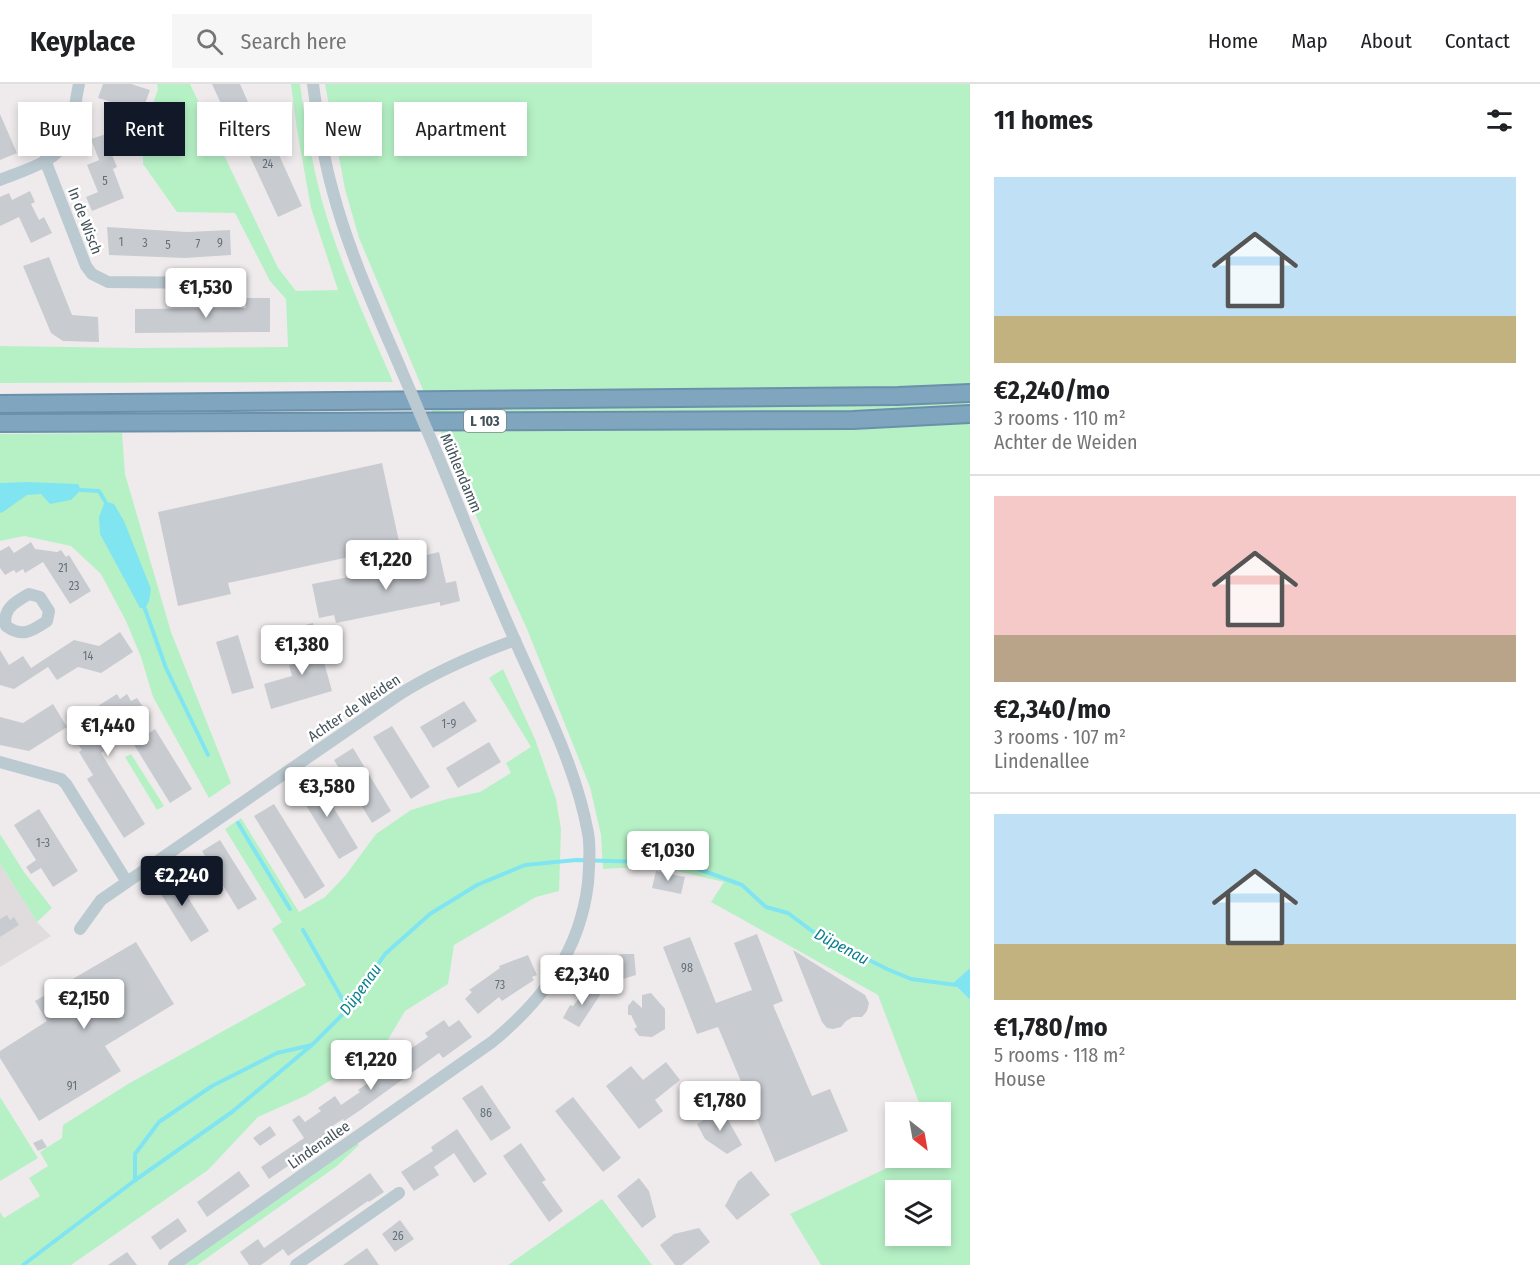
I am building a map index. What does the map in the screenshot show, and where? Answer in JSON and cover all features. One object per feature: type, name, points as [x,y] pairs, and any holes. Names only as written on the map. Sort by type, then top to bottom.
[{"type":"highway","name":"L 103","points":[[0,404],[612,400],[970,393]]},
{"type":"highway","name":"L 103","points":[[0,423],[853,420],[970,414]]},
{"type":"street","points":[[0,180],[56,154],[67,142],[79,84]]},
{"type":"street","name":"Mühlendamm","points":[[313,84],[323,148],[348,241],[571,770],[588,836],[589,871]]},
{"type":"street","name":"In de Wisch","points":[[45,160],[86,266],[92,274],[108,282],[217,283]]},
{"type":"street","name":"Achter de Weiden","points":[[80,929],[101,900],[405,691],[453,665],[515,640]]},
{"type":"street","points":[[0,762],[61,778],[127,882]]},
{"type":"street","name":"Lindenallee","points":[[174,1265],[477,1053],[516,1022],[549,984],[577,933],[586,898],[589,871]]},
{"type":"street","points":[[296,1265],[399,1193]]},
{"type":"shaded area","points":[[0,864],[37,922],[51,936],[0,967]]},
{"type":"green space","points":[[157,84],[190,84],[199,102],[197,156],[224,156],[278,268],[296,291],[338,290],[311,208],[291,84],[300,84],[304,111],[304,156],[312,156],[320,193],[335,241],[393,382],[0,383],[0,346],[288,347],[286,299],[270,281],[235,213],[177,212],[143,164],[143,156],[185,156],[185,102],[153,102],[158,89]]},
{"type":"green space","points":[[325,84],[970,84],[970,968],[953,983],[970,1000],[970,1265],[821,1265],[790,1214],[887,1168],[951,1168],[951,1102],[919,1102],[878,995],[711,902],[724,882],[655,866],[603,869],[601,835],[590,787],[527,629],[485,537],[359,238],[345,189],[339,156],[382,156],[382,102],[328,102]]},
{"type":"green space","points":[[122,433],[125,474],[171,632],[231,783],[209,798],[153,697],[141,657],[126,621],[101,574],[71,546],[24,536],[0,541],[0,434]]},
{"type":"green space","points":[[503,669],[535,739],[556,799],[561,829],[559,891],[536,897],[454,945],[448,984],[405,1011],[383,1048],[305,1096],[258,1117],[208,1170],[71,1265],[0,1265],[0,1212],[4,1218],[40,1196],[29,1178],[48,1166],[40,1152],[62,1138],[63,1125],[128,1084],[306,985],[272,929],[282,922],[225,829],[241,818],[299,912],[325,897],[345,876],[376,834],[411,810],[480,792],[511,773],[506,763],[531,747],[489,678]]},
{"type":"green space","points":[[131,754],[164,806],[157,810],[125,757]]},
{"type":"green space","points":[[0,834],[24,872],[52,908],[37,922],[0,864]]},
{"type":"green space","points":[[0,1097],[38,1158],[0,1181]]},
{"type":"green space","points":[[357,1143],[359,1145],[337,1166],[197,1265],[183,1265]]},
{"type":"green space","points":[[602,1199],[652,1265],[508,1265]]},
{"type":"water","points":[[0,483],[78,484],[81,490],[71,500],[50,504],[41,494],[27,495],[0,513]]},
{"type":"water","points":[[105,501],[114,504],[124,521],[151,589],[145,609],[140,608],[100,534],[99,517]]},
{"type":"water","points":[[970,968],[970,1000],[953,983]]},
{"type":"building","points":[[103,84],[131,84],[150,90],[146,102],[111,102],[98,98]]},
{"type":"building","points":[[212,84],[240,84],[248,102],[220,102]]},
{"type":"building","points":[[0,114],[17,153],[0,160]]},
{"type":"building","points":[[104,135],[104,156],[112,156],[117,167],[113,169],[124,198],[92,211],[86,197],[98,192],[87,165],[99,160],[92,139]]},
{"type":"building","points":[[250,156],[279,156],[302,206],[278,217]]},
{"type":"building","points":[[30,191],[35,202],[31,204],[39,220],[44,217],[52,233],[31,243],[19,217],[0,226],[0,197],[9,193],[12,200]]},
{"type":"building","points":[[107,227],[187,232],[230,230],[231,255],[185,258],[109,255]]},
{"type":"building","points":[[49,257],[72,315],[98,317],[99,342],[63,341],[51,333],[23,266]]},
{"type":"building","points":[[246,298],[270,298],[270,332],[135,333],[135,309],[246,308]]},
{"type":"building","points":[[382,463],[400,546],[228,583],[231,594],[178,606],[158,512]]},
{"type":"building","points":[[31,542],[35,549],[57,552],[61,550],[66,557],[69,555],[91,591],[70,604],[43,562],[25,573],[23,569],[16,573],[14,570],[5,575],[0,568],[0,551],[9,546],[14,553]]},
{"type":"building","points":[[439,552],[446,583],[456,581],[460,601],[440,606],[440,602],[336,623],[334,615],[319,618],[312,584],[407,566],[405,560]]},
{"type":"building","points":[[313,623],[332,691],[271,709],[264,684],[292,676],[289,665],[310,660],[301,626]]},
{"type":"building","points":[[120,632],[133,652],[101,673],[78,667],[57,680],[48,667],[14,689],[0,685],[0,650],[9,665],[23,656],[31,668],[74,640],[99,646]]},
{"type":"building","points":[[238,635],[254,688],[232,694],[216,642]]},
{"type":"building","points":[[117,694],[120,699],[127,694],[131,701],[137,698],[145,710],[119,725],[126,737],[101,753],[145,824],[124,838],[87,779],[93,775],[79,752],[82,750],[66,726]]},
{"type":"building","points":[[464,701],[477,721],[433,748],[420,727]]},
{"type":"building","points":[[53,704],[67,727],[29,751],[0,745],[0,717],[23,723]]},
{"type":"building","points":[[392,726],[430,787],[411,799],[373,737]]},
{"type":"building","points":[[155,729],[192,789],[170,803],[133,743]]},
{"type":"building","points":[[489,742],[501,762],[458,788],[446,768]]},
{"type":"building","points":[[353,748],[391,811],[372,823],[334,760]]},
{"type":"building","points":[[315,777],[358,848],[339,859],[296,789]]},
{"type":"building","points":[[274,804],[325,886],[305,899],[254,816]]},
{"type":"building","points":[[39,809],[78,871],[53,887],[41,868],[31,874],[26,867],[36,860],[14,825]]},
{"type":"building","points":[[220,840],[257,899],[238,910],[202,851]]},
{"type":"building","points":[[656,871],[685,877],[681,894],[652,888]]},
{"type":"building","points":[[172,872],[209,931],[191,942],[154,883]]},
{"type":"building","points":[[7,915],[10,920],[14,917],[19,925],[0,937],[0,919]]},
{"type":"building","points":[[757,934],[783,1001],[773,1005],[812,1096],[830,1089],[848,1131],[775,1162],[718,1027],[697,1034],[663,947],[690,937],[716,1003],[752,990],[734,943]]},
{"type":"building","points":[[136,942],[174,1004],[105,1046],[121,1071],[39,1121],[0,1058],[0,1051],[47,1021],[35,1001]]},
{"type":"building","points":[[793,950],[865,995],[869,1003],[862,1017],[853,1017],[841,1027],[827,1028],[822,1022]]},
{"type":"building","points":[[634,954],[636,975],[623,979],[621,976],[601,977],[600,959]]},
{"type":"building","points":[[528,955],[537,975],[532,977],[534,980],[502,1001],[499,997],[478,1014],[465,999],[472,992],[469,990],[500,968],[499,966]]},
{"type":"building","points":[[585,985],[589,985],[600,995],[579,1027],[563,1018],[570,1005],[573,1006],[581,996],[578,993]]},
{"type":"building","points":[[651,993],[665,1009],[665,1029],[652,1037],[639,1036],[634,1029],[637,1027],[631,1015],[628,1015],[628,1006],[633,1000],[642,1008],[642,995]]},
{"type":"building","points":[[444,1020],[449,1027],[459,1020],[472,1037],[443,1058],[439,1053],[359,1111],[325,1131],[327,1134],[296,1155],[298,1159],[269,1179],[261,1167],[304,1138],[292,1120],[299,1115],[305,1122],[321,1111],[318,1108],[335,1096],[341,1105],[396,1063],[394,1060],[428,1037],[425,1033]]},
{"type":"building","points":[[666,1062],[680,1080],[655,1100],[663,1111],[639,1129],[606,1086],[631,1066],[643,1080]]},
{"type":"building","points":[[482,1085],[511,1128],[491,1141],[462,1098]]},
{"type":"building","points":[[573,1097],[621,1158],[603,1172],[555,1111]]},
{"type":"building","points":[[722,1109],[742,1145],[727,1154],[705,1139],[697,1124]]},
{"type":"building","points":[[270,1126],[276,1135],[260,1146],[253,1138]]},
{"type":"building","points":[[457,1129],[487,1174],[474,1183],[454,1153],[434,1167],[439,1175],[414,1191],[401,1172],[433,1151],[431,1147]]},
{"type":"building","points":[[42,1139],[47,1147],[38,1151],[33,1143]]},
{"type":"building","points":[[521,1143],[546,1180],[542,1182],[563,1211],[549,1222],[503,1156]]},
{"type":"building","points":[[239,1171],[250,1186],[207,1217],[197,1202]]},
{"type":"building","points":[[751,1171],[770,1195],[737,1220],[725,1206],[738,1181]]},
{"type":"building","points":[[370,1173],[384,1192],[288,1256],[283,1249],[261,1265],[249,1265],[240,1252],[258,1239],[264,1248]]},
{"type":"building","points":[[639,1178],[649,1191],[656,1217],[642,1228],[617,1196]]},
{"type":"building","points":[[178,1218],[187,1231],[160,1250],[151,1237]]},
{"type":"building","points":[[400,1220],[414,1239],[395,1252],[382,1234]]},
{"type":"building","points":[[699,1228],[710,1242],[682,1265],[675,1265],[660,1245],[674,1234]]},
{"type":"building","points":[[367,1248],[379,1265],[343,1265]]},
{"type":"building","points":[[127,1252],[137,1265],[108,1265]]},
{"type":"waterway","points":[[81,490],[99,491],[105,501]]},
{"type":"waterway","points":[[145,609],[166,668],[208,755]]},
{"type":"waterway","points":[[238,823],[290,909]]},
{"type":"waterway","name":"Düpenau","points":[[23,1265],[134,1181],[232,1112],[313,1044],[348,1009],[385,954],[430,914],[477,885],[525,865],[576,860],[645,862]]},
{"type":"waterway","name":"Düpenau","points":[[655,863],[685,864],[742,885],[766,907],[788,913],[812,931],[887,969],[911,979],[956,985]]},
{"type":"waterway","points":[[303,930],[348,1009]]},
{"type":"waterway","points":[[135,1180],[135,1154],[159,1122],[212,1086],[277,1053],[312,1045]]}]
